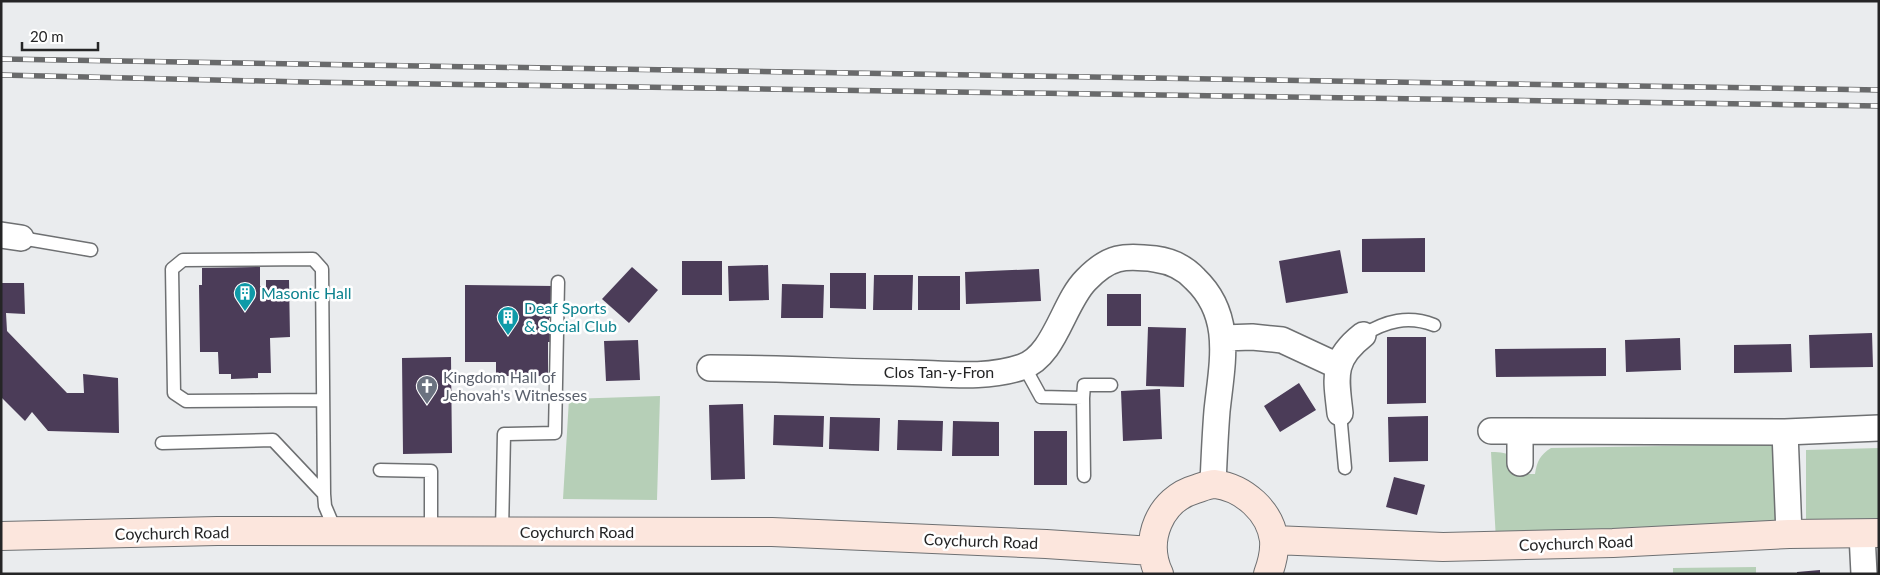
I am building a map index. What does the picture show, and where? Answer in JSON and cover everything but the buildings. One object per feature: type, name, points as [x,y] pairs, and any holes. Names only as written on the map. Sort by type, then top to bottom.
[{"type":"main road","name":"Coychurch Road","points":[[1,536],[217,531],[772,532],[1046,544],[1155,562],[1152,543],[1155,532],[1169,503],[1189,491],[1213,484]]},
{"type":"main road","points":[[1213,484],[1236,490],[1254,503],[1268,518],[1274,540],[1273,560],[1268,574]]},
{"type":"main road","name":"Coychurch Road","points":[[1274,540],[1443,547],[1614,543],[1789,534],[1870,533]]},
{"type":"street","name":"Clos Tan-y-Fron","points":[[710,368],[775,368],[988,375],[1024,366],[1040,354],[1055,335],[1076,291],[1087,278],[1112,260],[1130,256],[1160,260],[1186,270],[1206,289],[1216,307],[1223,338],[1213,484]]},
{"type":"street","points":[[1340,413],[1337,383],[1338,366],[1343,355],[1363,335]]},
{"type":"street","points":[[1223,338],[1252,337],[1282,340],[1338,366]]},
{"type":"street","points":[[1491,431],[1784,432],[1879,428]]},
{"type":"street","points":[[1520,431],[1520,463]]},
{"type":"street","points":[[1784,432],[1789,534]]},
{"type":"street","points":[[1864,574],[1870,533]]},
{"type":"lane","points":[[11,237],[91,250]]},
{"type":"lane","points":[[324,400],[186,401],[174,393],[172,269],[183,260],[312,259],[322,269],[324,400],[324,494],[325,506],[336,532]]},
{"type":"lane","points":[[502,532],[504,434],[554,433],[558,282]]},
{"type":"lane","points":[[1363,335],[1380,325],[1394,322],[1416,320],[1434,325]]},
{"type":"lane","points":[[1024,366],[1041,397],[1083,398]]},
{"type":"lane","points":[[1084,476],[1084,385],[1111,385]]},
{"type":"lane","points":[[1340,413],[1344,468]]},
{"type":"lane","points":[[162,443],[273,440],[324,494]]},
{"type":"lane","points":[[380,470],[432,471],[432,532]]},
{"type":"green space","points":[[660,396],[657,500],[563,499],[569,399]]},
{"type":"green space","points":[[1775,444],[1779,529],[1496,540],[1491,452],[1511,456],[1519,474],[1535,474],[1540,459],[1551,448]]},
{"type":"green space","points":[[1879,448],[1879,520],[1806,524],[1806,450]]},
{"type":"green space","points":[[1756,567],[1756,574],[1673,574],[1673,568]]},
{"type":"railway","points":[[1,59],[1879,90]]},
{"type":"railway","points":[[1,75],[304,82],[1879,106]]},
{"type":"place","name":"Masonic Hall","points":[[245,312]]},
{"type":"place","name":"Deaf Sports & Social Club","points":[[508,336]]},
{"type":"place","name":"Kingdom Hall of Jehovah's Witnesses","points":[[427,405]]}]
